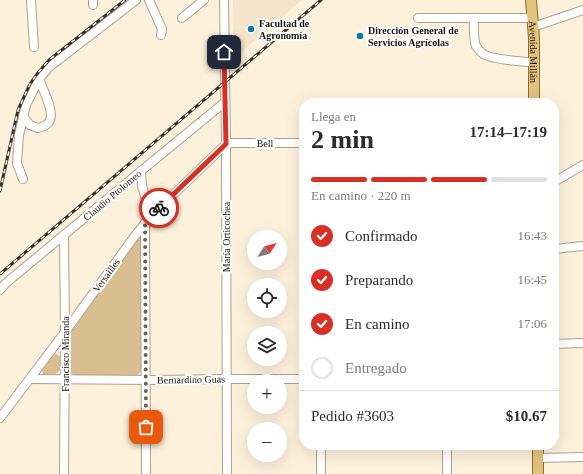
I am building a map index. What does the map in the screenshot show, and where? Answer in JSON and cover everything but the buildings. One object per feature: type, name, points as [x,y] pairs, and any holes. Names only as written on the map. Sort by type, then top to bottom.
[{"type":"main road","points":[[525,0],[532,22]]},
{"type":"main road","name":"Avenida Millán","points":[[531,0],[534,38],[534,98]]},
{"type":"main road","points":[[532,22],[537,7],[537,0]]},
{"type":"main road","points":[[538,450],[538,474]]},
{"type":"street","points":[[31,0],[34,47]]},
{"type":"street","points":[[23,179],[17,163],[19,134],[26,105],[39,79],[49,67],[136,0]]},
{"type":"street","points":[[149,0],[162,29],[161,35]]},
{"type":"street","points":[[182,18],[204,0]]},
{"type":"street","name":"María Orticochea","points":[[224,0],[226,102],[226,474]]},
{"type":"street","points":[[418,18],[474,18],[532,22],[583,10]]},
{"type":"street","points":[[474,18],[474,34],[476,44],[479,50],[484,54],[493,57],[534,63]]},
{"type":"street","points":[[23,116],[30,125],[38,128],[49,122],[51,116],[50,109],[39,79]]},
{"type":"street","name":"Claudio Ptolomeo","points":[[0,290],[6,283],[128,181],[226,102]]},
{"type":"street","name":"Bell","points":[[226,144],[299,143]]},
{"type":"street","name":"Versailles","points":[[0,418],[145,223],[226,144]]},
{"type":"street","points":[[559,179],[583,165]]},
{"type":"street","points":[[141,171],[142,186],[151,216]]},
{"type":"street","points":[[128,181],[142,186]]},
{"type":"street","points":[[145,223],[146,474]]},
{"type":"street","name":"Francisco Miranda","points":[[64,235],[64,474]]},
{"type":"street","points":[[559,248],[583,246]]},
{"type":"street","points":[[559,344],[583,343]]},
{"type":"street","name":"Bernardino Guas","points":[[31,378],[146,380],[299,379]]},
{"type":"street","points":[[321,450],[321,474]]},
{"type":"street","points":[[447,450],[447,474]]},
{"type":"street","points":[[538,458],[583,457]]},
{"type":"shaded area","name":"Facultad de Agronomía","points":[[233,0],[302,0],[234,58]]},
{"type":"shaded area","points":[[139,237],[142,237],[142,370],[138,375],[134,376],[75,376],[68,370],[68,337]]},
{"type":"shaded area","points":[[55,354],[60,357],[61,365],[59,371],[54,375],[44,376],[42,371],[44,367]]},
{"type":"railway","points":[[0,191],[18,110],[30,84],[49,60],[125,0]]},
{"type":"railway","points":[[0,274],[321,0]]},
{"type":"way so far","points":[[146,427],[144,233],[145,223],[159,208]]},
{"type":"place","name":"Facultad de Agronomía","points":[[251,29]]},
{"type":"place","name":"Dirección General de Servicios Agrícolas","points":[[360,36]]},
{"type":"route","points":[[159,208],[226,144],[224,52]]}]
